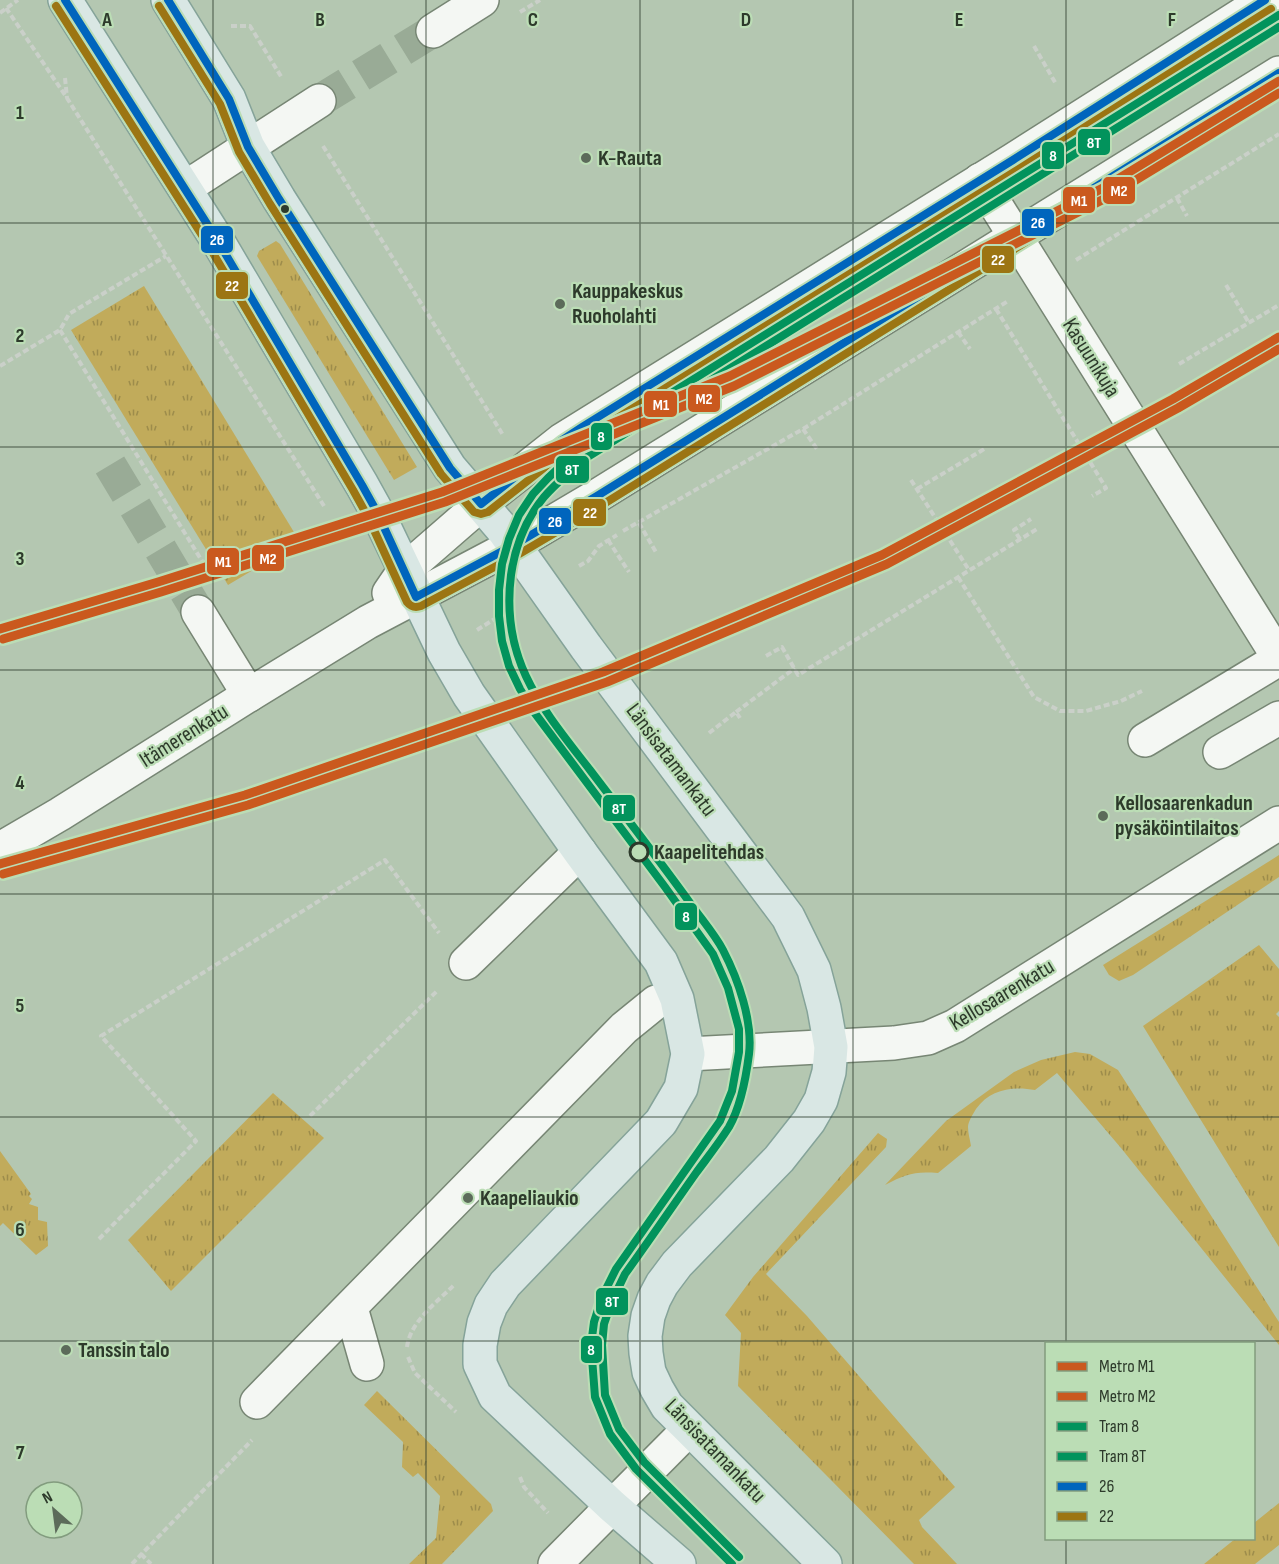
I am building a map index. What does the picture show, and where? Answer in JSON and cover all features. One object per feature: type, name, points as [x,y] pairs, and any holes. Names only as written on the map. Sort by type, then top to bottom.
[{"type":"main road","points":[[65,0],[185,188],[362,485],[444,652],[469,695],[661,962],[677,999],[688,1054],[681,1088],[661,1122],[505,1284],[491,1305],[484,1323],[480,1345],[480,1364],[495,1396],[612,1506],[679,1564]]},
{"type":"main road","name":"Länsisatamankatu","points":[[175,12],[229,99],[248,147],[279,199],[450,468],[514,545],[586,647],[788,917],[814,970],[831,1047],[830,1072],[821,1100],[809,1121],[779,1160],[677,1264],[662,1284],[648,1316],[645,1336],[650,1372],[667,1406],[825,1564]]},
{"type":"street","points":[[433,31],[482,0]]},
{"type":"street","name":"Itämerenkatu","points":[[0,849],[369,622],[410,584],[481,504],[575,431],[1013,160],[1265,0]]},
{"type":"street","name":"Itämerenkatu","points":[[410,584],[514,545],[597,496],[1279,73]]},
{"type":"street","points":[[185,188],[310,106]]},
{"type":"street","name":"Kasuunikuja","points":[[980,180],[1279,659]]},
{"type":"street","points":[[198,612],[249,695]]},
{"type":"street","points":[[1145,740],[1279,659]]},
{"type":"street","points":[[1221,752],[1279,718]]},
{"type":"street","name":"Kellosaarenkatu","points":[[688,1054],[894,1043],[928,1038],[1070,969],[1279,824]]},
{"type":"street","points":[[466,963],[580,852]]},
{"type":"street","points":[[257,1402],[624,1028],[656,1002]]},
{"type":"street","points":[[351,1308],[368,1364]]},
{"type":"street","points":[[555,1564],[689,1429]]},
{"type":"path","points":[[0,13],[18,0]]},
{"type":"path","points":[[6,8],[67,99],[330,515]]},
{"type":"path","points":[[175,12],[250,26],[310,106],[504,435]]},
{"type":"path","points":[[1034,46],[1059,89]]},
{"type":"path","points":[[1067,265],[1279,134]]},
{"type":"path","points":[[1177,198],[1187,216]]},
{"type":"path","points":[[0,366],[60,330],[69,314],[166,256]]},
{"type":"path","points":[[1226,285],[1249,323]]},
{"type":"path","points":[[588,561],[599,546],[608,540],[803,429],[1015,297]]},
{"type":"path","points":[[1179,364],[1279,305]]},
{"type":"path","points":[[996,309],[1106,488],[1092,496]]},
{"type":"path","points":[[60,330],[211,575]]},
{"type":"path","points":[[958,332],[970,349]]},
{"type":"path","points":[[803,429],[817,449]]},
{"type":"path","points":[[917,489],[986,447]]},
{"type":"path","points":[[911,480],[969,570]]},
{"type":"path","points":[[1020,539],[1014,530],[1032,519]]},
{"type":"path","points":[[639,523],[657,554]]},
{"type":"path","points":[[766,656],[783,647],[798,675],[1038,529]]},
{"type":"path","points":[[608,540],[629,572]]},
{"type":"path","points":[[958,577],[1035,697],[1060,711],[1086,711],[1121,701],[1151,687]]},
{"type":"path","points":[[444,652],[545,587]]},
{"type":"path","points":[[709,733],[795,668]]},
{"type":"path","points":[[736,712],[740,718]]},
{"type":"path","points":[[99,1239],[196,1141],[101,1036],[385,861],[437,931],[466,963],[310,1116]]},
{"type":"path","points":[[132,1564],[274,1417],[257,1402]]},
{"type":"path","points":[[141,1554],[151,1564]]},
{"type":"green space","points":[[276,241],[280,244],[417,467],[394,480],[257,256],[259,251]]},
{"type":"green space","points":[[144,286],[300,542],[228,585],[71,330]]},
{"type":"green space","points":[[1279,855],[1279,877],[1133,975],[1119,981],[1109,975],[1103,965]]},
{"type":"green space","points":[[1259,945],[1279,969],[1279,1011],[1276,1014],[1279,1017],[1279,1247],[1143,1026]]},
{"type":"green space","points":[[1075,1052],[1090,1054],[1118,1070],[1279,1322],[1279,1345],[1121,1148],[1057,1073],[1035,1090],[1018,1088],[1002,1090],[982,1102],[973,1113],[968,1125],[971,1146],[938,1173],[910,1174],[885,1185],[946,1121],[1014,1072],[1041,1060]]},
{"type":"green space","points":[[273,1093],[324,1138],[171,1291],[128,1240]]},
{"type":"green space","points":[[878,1133],[887,1139],[886,1147],[766,1274],[807,1316],[955,1487],[919,1520],[922,1527],[957,1564],[914,1564],[738,1386],[741,1333],[725,1315],[753,1277]]},
{"type":"green space","points":[[0,1151],[31,1194],[29,1196],[32,1199],[29,1204],[38,1207],[38,1220],[47,1222],[48,1246],[36,1255],[3,1223],[0,1226]]},
{"type":"green space","points":[[377,1391],[491,1504],[493,1511],[442,1564],[409,1564],[436,1538],[440,1496],[418,1473],[413,1477],[402,1467],[403,1442],[364,1405]]},
{"type":"green space","points":[[1279,1503],[1279,1545],[1255,1564],[1204,1564],[1234,1540],[1255,1540],[1255,1522]]},
{"type":"tunnel","points":[[319,101],[433,31]]},
{"type":"tunnel","points":[[110,465],[198,612]]},
{"type":"metro line","name":"M1","points":[[0,629],[158,582],[442,492],[730,376],[1103,188],[1279,81]]},
{"type":"metro line","name":"M2","points":[[3,639],[161,592],[445,502],[734,386],[1108,197],[1279,93]]},
{"type":"metro line","name":"M1","points":[[0,864],[245,795],[603,672],[882,555],[1173,399],[1279,337]]},
{"type":"metro line","name":"M2","points":[[3,874],[248,805],[607,682],[887,564],[1178,408],[1279,349]]},
{"type":"tram line","name":"8","points":[[732,1564],[636,1469],[610,1434],[595,1397],[591,1345],[594,1322],[602,1297],[616,1269],[720,1121],[732,1091],[739,1052],[739,1029],[728,988],[713,954],[534,712],[509,666],[502,641],[499,616],[502,564],[509,539],[519,515],[533,494],[575,453],[1279,15]]},
{"type":"tram line","name":"8T","points":[[739,1557],[644,1462],[619,1429],[605,1395],[602,1345],[604,1324],[625,1274],[721,1139],[737,1110],[746,1073],[750,1041],[743,1000],[734,974],[716,939],[556,725],[528,681],[512,633],[509,605],[511,575],[518,544],[527,524],[544,497],[581,461],[1279,27]]},
{"type":"transit line","name":"26","points":[[65,0],[216,238],[362,485],[416,597],[514,545],[597,496],[1279,73]]},
{"type":"transit line","name":"26","points":[[168,0],[229,99],[248,147],[279,199],[450,468],[481,504],[582,427],[1013,160],[1265,0]]},
{"type":"transit line","name":"22","points":[[56,6],[207,243],[353,490],[407,602],[415,607],[421,606],[519,554],[602,505],[1279,85]]},
{"type":"transit line","name":"22","points":[[159,6],[220,104],[239,152],[270,204],[441,474],[474,512],[481,514],[488,512],[588,436],[1019,169],[1271,9]]},
{"type":"place","name":"K-Rauta","points":[[586,158]]},
{"type":"place","name":"Kauppakeskus Ruoholahti","points":[[560,304]]},
{"type":"place","name":"Kellosaarenkadun pysäköintilaitos","points":[[1103,816]]},
{"type":"place","name":"Kaapelitehdas","points":[[639,852]]},
{"type":"place","name":"Kaapeliaukio","points":[[468,1198]]},
{"type":"place","name":"Tanssin talo","points":[[66,1350]]}]
